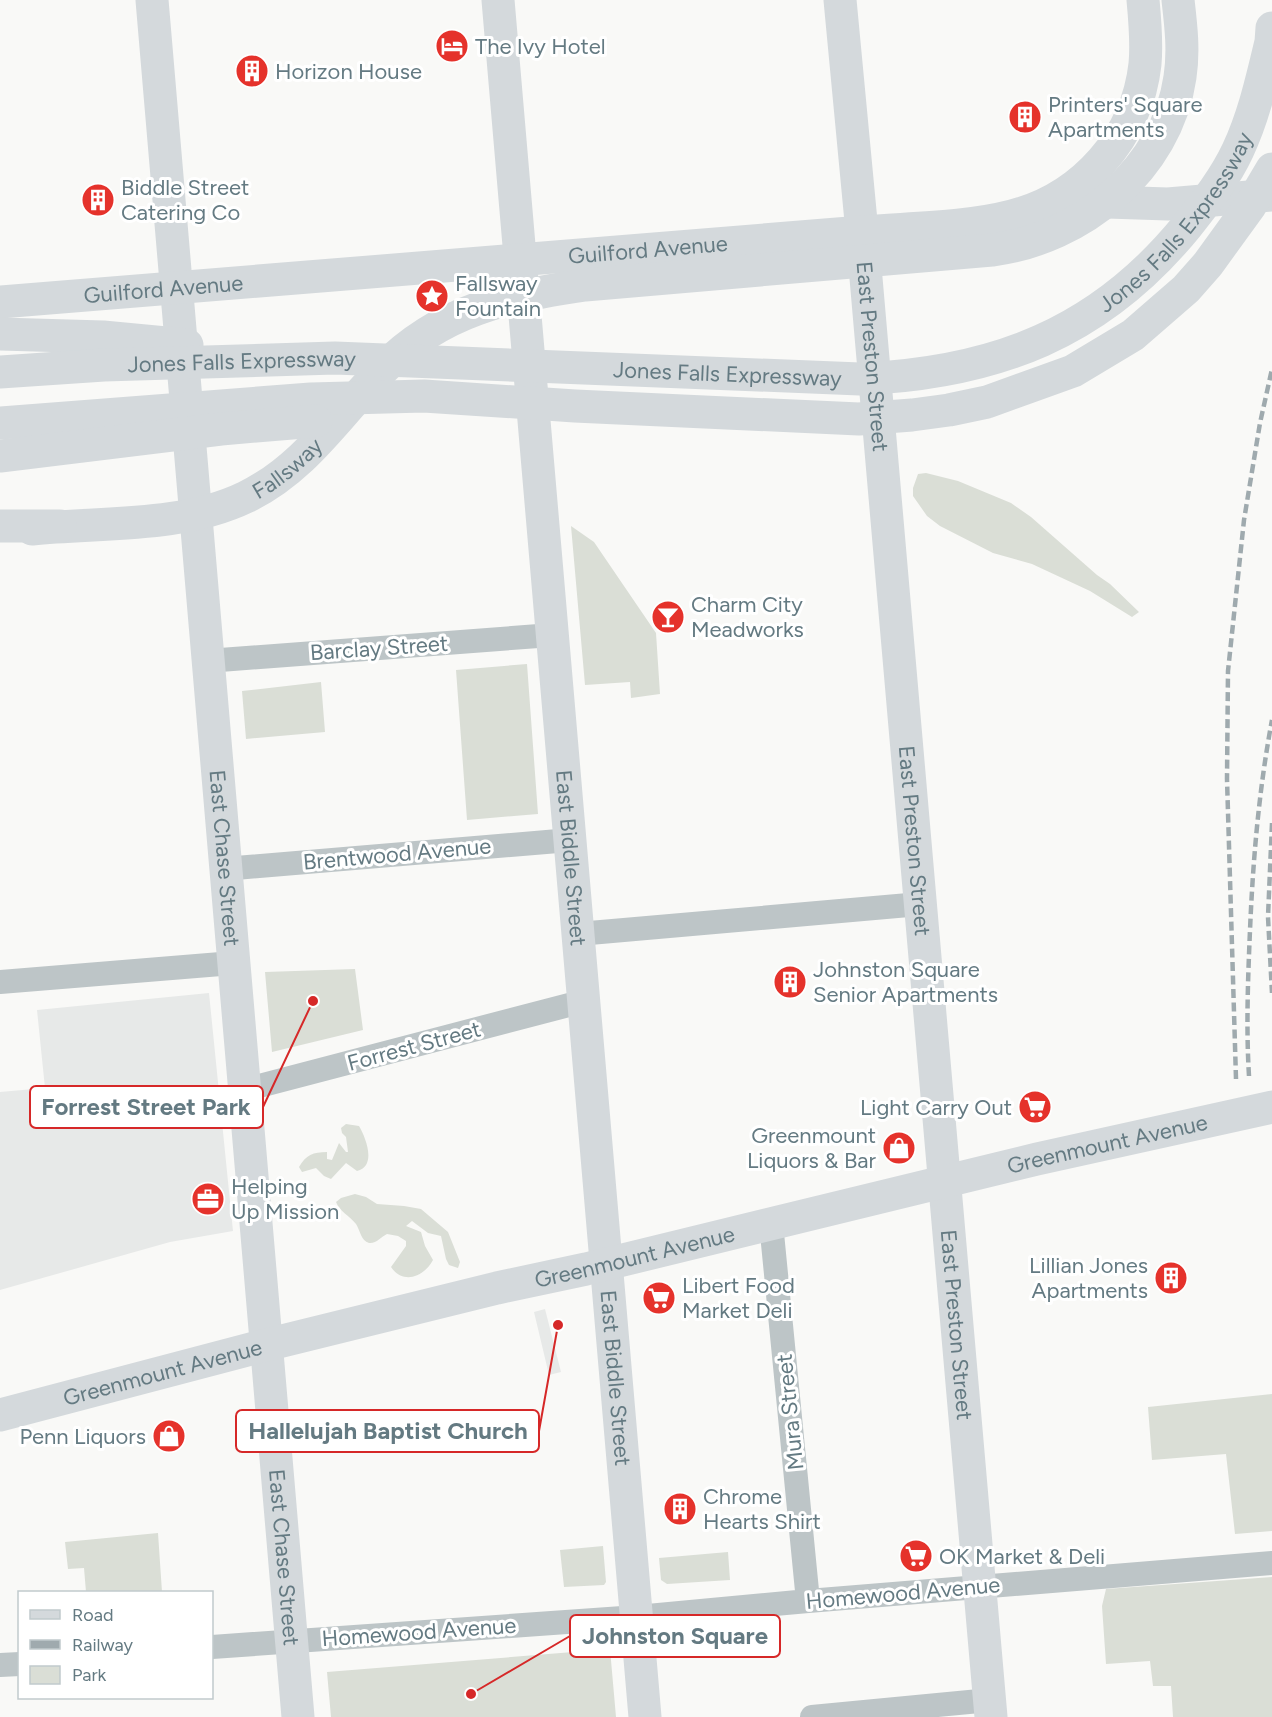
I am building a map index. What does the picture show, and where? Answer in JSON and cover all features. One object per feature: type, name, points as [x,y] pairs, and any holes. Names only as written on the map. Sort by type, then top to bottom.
[{"type":"main road","name":"East Chase Street","points":[[152,0],[178,331],[298,1717]]},
{"type":"main road","name":"East Biddle Street","points":[[498,0],[645,1717]]},
{"type":"main road","name":"East Preston Street","points":[[840,0],[884,480],[990,1709]]},
{"type":"main road","name":"Guilford Avenue","points":[[524,294],[863,246],[968,223],[1012,216],[1035,209],[1069,191],[1096,169],[1107,158],[1123,132],[1134,105],[1145,66],[1143,0]]},
{"type":"main road","points":[[1107,202],[1139,169],[1161,134],[1172,109],[1180,79],[1183,52],[1178,0]]},
{"type":"main road","name":"Jones Falls Expressway","points":[[0,372],[104,365],[335,358],[860,379],[906,377],[943,371],[1016,351],[1054,336],[1085,319],[1113,299],[1157,260],[1220,183],[1237,153],[1250,123],[1271,42],[1272,28]]},
{"type":"main road","name":"Jones Falls Expressway","points":[[0,423],[311,399],[424,396],[575,406],[859,419],[912,416],[949,410],[987,402],[1073,371],[1132,335],[1186,289],[1230,237],[1272,169]]},
{"type":"main road","points":[[1069,191],[1107,202],[1168,204],[1272,195]]},
{"type":"main road","name":"Guilford Avenue","points":[[0,302],[520,258],[863,246],[1010,248],[1045,237],[1107,202]]},
{"type":"main road","name":"Fallsway","points":[[0,532],[164,520],[224,508],[249,496],[295,466],[318,444],[402,350],[453,318],[478,307],[524,294]]},
{"type":"main road","points":[[0,334],[103,337],[335,358]]},
{"type":"main road","points":[[0,456],[221,429],[422,414],[575,406]]},
{"type":"main road","points":[[0,526],[60,526]]},
{"type":"main road","name":"Greenmount Avenue","points":[[0,1415],[266,1345],[497,1288],[944,1181],[1272,1107]]},
{"type":"street","name":"Barclay Street","points":[[207,662],[552,634]]},
{"type":"street","name":"Brentwood Avenue","points":[[224,869],[570,840]]},
{"type":"street","points":[[578,934],[920,904]]},
{"type":"street","points":[[0,982],[233,963]]},
{"type":"street","name":"Forrest Street","points":[[244,1090],[584,1001]]},
{"type":"street","name":"Mura Street","points":[[771,1223],[808,1601]]},
{"type":"street","name":"Homewood Avenue","points":[[213,1647],[637,1617],[1272,1563]]},
{"type":"street","points":[[0,1665],[18,1664]]},
{"type":"street","points":[[812,1717],[990,1709]]},
{"type":"shaded area","points":[[209,993],[233,1231],[170,1242],[0,1290],[0,1092],[45,1088],[37,1010]]},
{"type":"shaded area","points":[[545,1309],[561,1372],[549,1375],[534,1312]]},
{"type":"green space","points":[[926,473],[958,481],[1011,503],[1031,517],[1110,584],[1139,612],[1132,617],[1090,591],[1032,564],[993,553],[940,526],[927,516],[913,496],[918,474]]},
{"type":"green space","points":[[571,526],[594,542],[656,633],[660,694],[631,698],[630,682],[585,685]]},
{"type":"green space","points":[[527,664],[538,814],[467,820],[456,670]]},
{"type":"green space","points":[[321,682],[325,732],[246,739],[242,691]]},
{"type":"green space","points":[[355,969],[363,1030],[272,1052],[265,972]]},
{"type":"green space","points":[[346,1124],[359,1126],[368,1151],[367,1164],[357,1171],[346,1163],[331,1179],[316,1168],[302,1172],[299,1167],[310,1155],[327,1152],[327,1159],[332,1160],[339,1143],[348,1152],[346,1137],[341,1128]]},
{"type":"green space","points":[[355,1194],[366,1197],[377,1204],[421,1209],[448,1232],[460,1262],[458,1268],[449,1265],[441,1236],[428,1233],[412,1221],[406,1226],[421,1232],[425,1246],[433,1260],[424,1271],[413,1277],[396,1273],[391,1267],[406,1246],[406,1241],[398,1236],[387,1234],[374,1242],[369,1243],[364,1240],[356,1224],[336,1202]]},
{"type":"green space","points":[[1272,1394],[1272,1531],[1235,1534],[1226,1454],[1152,1460],[1148,1407]]},
{"type":"green space","points":[[158,1533],[162,1591],[86,1591],[84,1568],[68,1569],[65,1542]]},
{"type":"green space","points":[[603,1546],[606,1582],[604,1585],[564,1587],[560,1550]]},
{"type":"green space","points":[[728,1552],[730,1580],[667,1584],[661,1580],[659,1558]]},
{"type":"green space","points":[[1272,1577],[1272,1717],[1173,1717],[1171,1686],[1153,1686],[1150,1661],[1106,1664],[1102,1606],[1106,1589]]},
{"type":"green space","points":[[610,1649],[616,1717],[331,1717],[327,1672]]},
{"type":"railway","points":[[1236,1079],[1227,779],[1228,671],[1244,520],[1260,423],[1272,369]]},
{"type":"railway","points":[[1249,1076],[1248,1003],[1253,877],[1260,798],[1272,720]]},
{"type":"railway","points":[[1272,823],[1268,917],[1272,993]]},
{"type":"place","name":"The Ivy Hotel","points":[[452,46]]},
{"type":"place","name":"Horizon House","points":[[252,71]]},
{"type":"place","name":"Printers' Square Apartments","points":[[1025,117]]},
{"type":"place","name":"Biddle Street Catering Co","points":[[98,200]]},
{"type":"place","name":"Fallsway Fountain","points":[[432,296]]},
{"type":"place","name":"Charm City Meadworks","points":[[668,617]]},
{"type":"place","name":"Johnston Square Senior Apartments","points":[[790,982]]},
{"type":"place","name":"Forrest Street Park","points":[[313,1001]]},
{"type":"place","name":"Light Carry Out","points":[[1035,1107]]},
{"type":"place","name":"Greenmount Liquors & Bar","points":[[899,1148]]},
{"type":"place","name":"Helping Up Mission","points":[[208,1199]]},
{"type":"place","name":"Lillian Jones Apartments","points":[[1171,1278]]},
{"type":"place","name":"Libert Food Market Deli","points":[[659,1298]]},
{"type":"place","name":"Hallelujah Baptist Church","points":[[558,1325]]},
{"type":"place","name":"Penn Liquors","points":[[169,1436]]},
{"type":"place","name":"Chrome Hearts Shirt","points":[[680,1509]]},
{"type":"place","name":"OK Market & Deli","points":[[916,1556]]},
{"type":"place","name":"Johnston Square","points":[[471,1694]]}]
